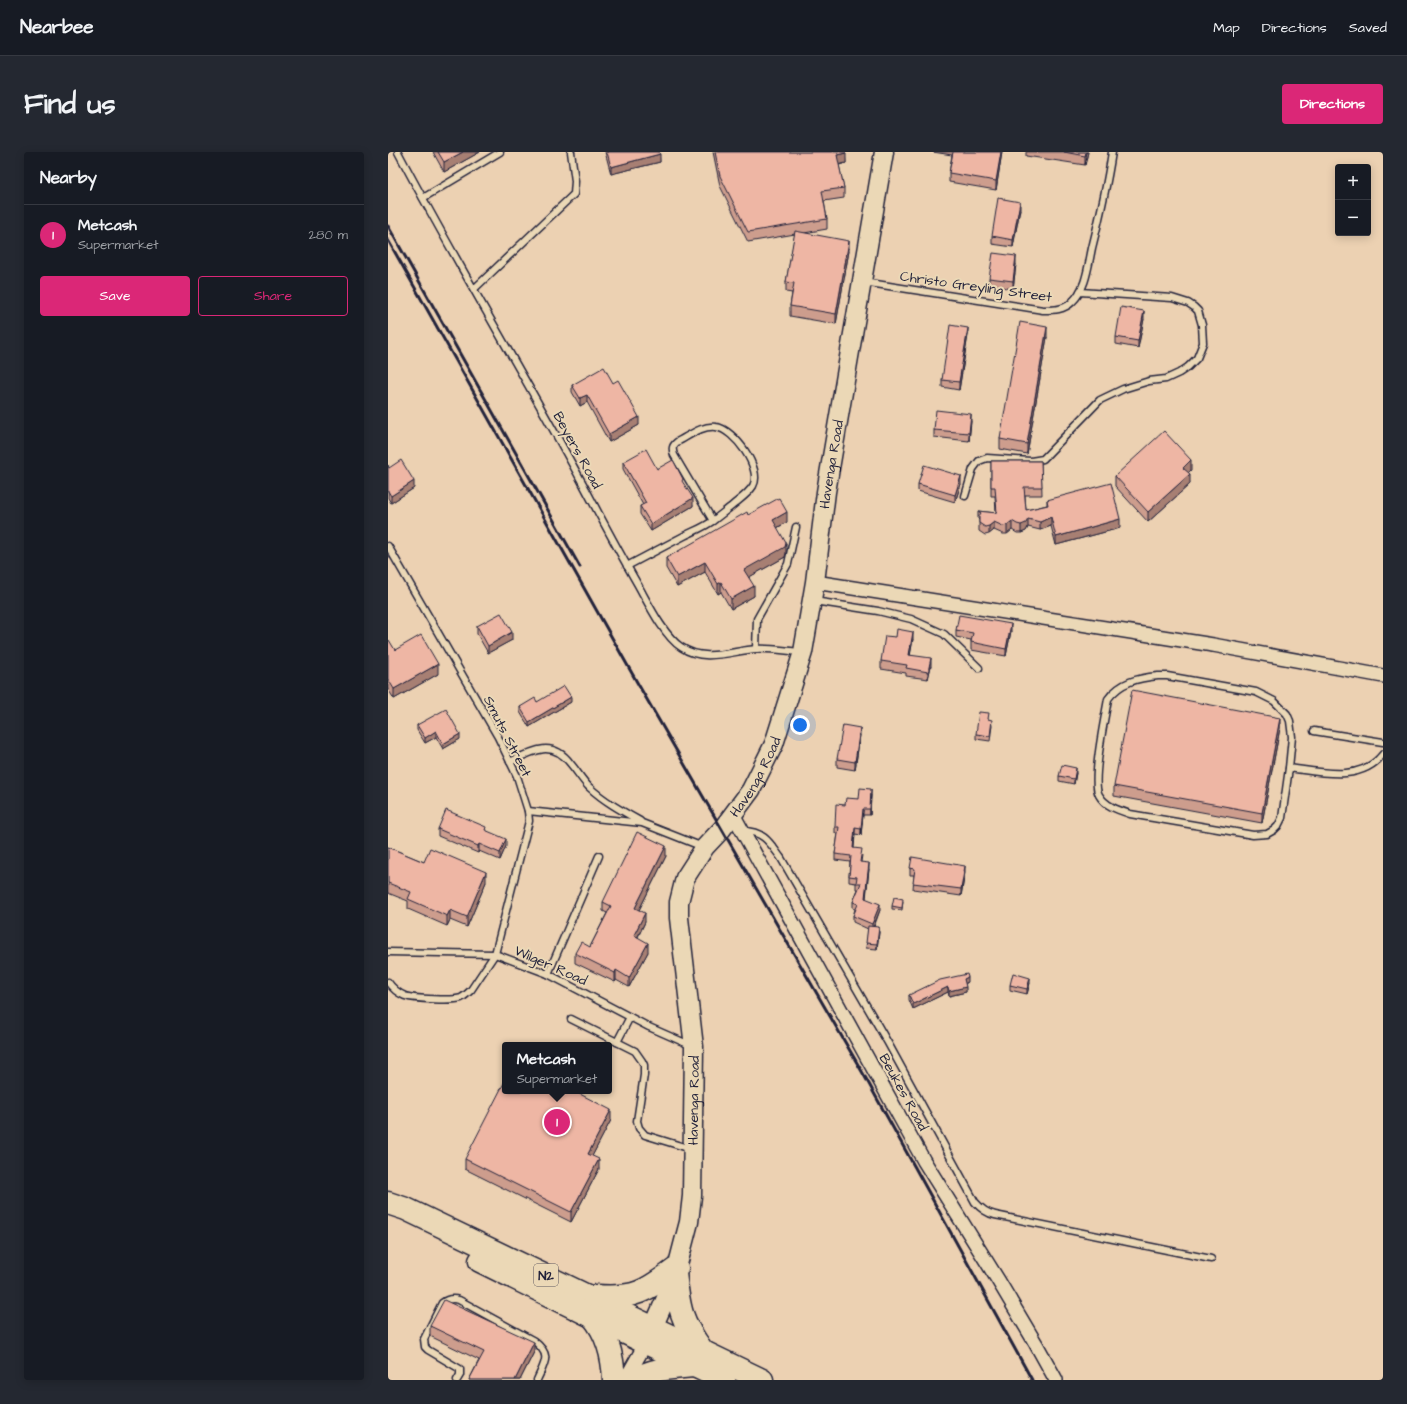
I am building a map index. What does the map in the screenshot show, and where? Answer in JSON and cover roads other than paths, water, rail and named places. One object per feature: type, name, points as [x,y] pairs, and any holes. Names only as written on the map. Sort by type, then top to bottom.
[{"type":"highway","name":"N2","points":[[388,1203],[406,1209],[588,1296],[650,1335],[699,1359],[762,1380]]},
{"type":"highway","name":"N2","points":[[388,1211],[411,1226],[593,1317],[650,1335]]},
{"type":"highway","points":[[588,1296],[615,1298],[635,1295],[676,1271],[678,1300],[682,1318],[699,1359],[646,1373],[634,1380]]},
{"type":"highway","points":[[593,1317],[606,1337],[611,1357],[614,1380]]},
{"type":"highway","name":"N2","points":[[699,1359],[724,1380]]},
{"type":"street","name":"Havenga Road","points":[[625,1380],[650,1335],[676,1271],[689,1222],[692,1196],[694,1046],[686,991],[679,918],[679,902],[685,878],[705,847],[722,829],[751,790],[774,744],[803,652],[815,582],[826,492],[884,152]]},
{"type":"street","points":[[815,582],[1205,644],[1383,676]]},
{"type":"street","name":"Beukes Road","points":[[733,814],[741,831],[924,1160],[998,1280],[1056,1380]]},
{"type":"lane","name":"Beyers Road","points":[[398,152],[647,602],[674,642],[681,648],[710,656],[756,649],[803,652]]},
{"type":"lane","points":[[423,198],[500,152]]},
{"type":"lane","points":[[474,289],[574,194],[575,181],[571,152]]},
{"type":"lane","name":"Christo Greyling Street","points":[[862,282],[1043,310],[1063,308],[1071,303],[1080,292],[1084,284],[1103,205],[1112,152]]},
{"type":"lane","points":[[965,496],[973,469],[979,461],[988,458],[1031,461],[1043,459],[1100,400],[1123,389],[1149,381],[1166,379],[1188,367],[1197,358],[1203,343],[1202,325],[1198,312],[1188,303],[1172,298],[1080,292]]},
{"type":"lane","points":[[627,566],[713,521],[746,494],[752,487],[756,478],[753,466],[733,436],[724,429],[706,427],[677,442],[672,451],[713,521]]},
{"type":"lane","points":[[756,649],[757,619],[788,564],[796,527]]},
{"type":"lane","name":"Smuts Street","points":[[388,546],[498,737],[516,776],[528,811],[529,821],[495,954],[471,990],[461,998],[416,998],[406,996],[394,989],[388,982]]},
{"type":"lane","points":[[812,601],[878,611],[911,619],[944,634],[979,668]]},
{"type":"lane","points":[[1158,676],[1167,676],[1263,695],[1274,701],[1284,710],[1290,721],[1292,737],[1289,768],[1282,818],[1278,826],[1267,834],[1253,835],[1130,814],[1116,810],[1102,800],[1097,793],[1096,784],[1108,699],[1113,691],[1121,685],[1138,679],[1158,676]]},
{"type":"lane","points":[[1314,731],[1383,742]]},
{"type":"lane","points":[[510,762],[534,750],[554,750],[563,755],[588,786],[603,799],[642,823],[705,847]]},
{"type":"lane","points":[[1289,768],[1336,773],[1357,772],[1373,764],[1383,754]]},
{"type":"lane","points":[[528,811],[642,823]]},
{"type":"lane","points":[[741,831],[756,832],[763,836],[781,858],[888,1043],[979,1207],[989,1214],[1211,1258]]},
{"type":"lane","points":[[548,974],[599,856]]},
{"type":"lane","name":"Wilger Road","points":[[388,952],[495,954],[548,974],[649,1027],[694,1046]]},
{"type":"lane","points":[[618,1042],[630,1017]]},
{"type":"lane","points":[[571,1019],[635,1051],[644,1065],[644,1075],[637,1121],[639,1128],[648,1136],[693,1150]]},
{"type":"lane","points":[[457,1380],[460,1375],[460,1369],[428,1350],[425,1347],[424,1339],[442,1303],[452,1299],[459,1300],[534,1341],[540,1346],[546,1357],[537,1380]]},
{"type":"railway","points":[[388,226],[580,567]]},
{"type":"railway","points":[[388,240],[638,684],[864,1075],[1032,1380]]},
{"type":"place","name":"Metcash","points":[[557,1122]]}]
